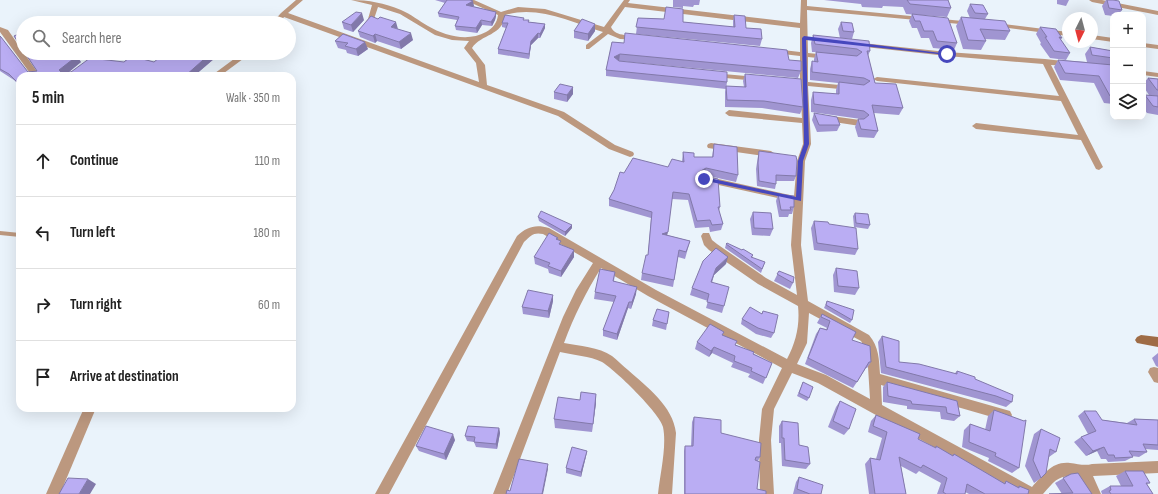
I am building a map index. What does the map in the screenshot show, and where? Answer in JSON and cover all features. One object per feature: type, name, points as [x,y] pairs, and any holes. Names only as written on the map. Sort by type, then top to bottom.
[{"type":"street","points":[[283,14],[300,0]]},
{"type":"street","points":[[354,0],[376,4],[399,11],[430,30],[444,35],[464,39],[478,38]]},
{"type":"street","points":[[468,0],[501,14],[518,9],[545,11],[608,31],[619,36],[647,39]]},
{"type":"street","points":[[1092,0],[1158,13]]},
{"type":"street","points":[[589,47],[608,31],[607,27],[626,2],[804,26]]},
{"type":"street","points":[[352,39],[367,26],[376,4]]},
{"type":"street","points":[[767,494],[765,440],[768,409],[801,343],[804,313],[796,245],[799,200],[798,157],[807,144],[804,54],[808,38],[804,26],[804,4],[950,24],[983,24],[1062,33]]},
{"type":"street","points":[[283,14],[289,16]]},
{"type":"street","points":[[483,86],[482,68],[479,61],[471,55],[468,48],[472,42],[496,28],[501,14]]},
{"type":"street","points":[[296,19],[561,114],[612,147],[630,154]]},
{"type":"street","points":[[0,29],[5,32],[16,48]]},
{"type":"street","points":[[1098,38],[1110,40]]},
{"type":"street","points":[[849,43],[959,51],[1077,64]]},
{"type":"street","points":[[1146,45],[1158,47]]},
{"type":"street","points":[[767,51],[839,58]]},
{"type":"street","points":[[25,60],[33,72]]},
{"type":"street","points":[[81,67],[91,60]]},
{"type":"street","points":[[99,60],[113,62]]},
{"type":"street","points":[[222,72],[238,60]]},
{"type":"street","points":[[1045,61],[1099,167]]},
{"type":"street","points":[[1146,73],[1158,75]]},
{"type":"street","points":[[704,74],[767,80]]},
{"type":"street","points":[[877,79],[1064,99]]},
{"type":"street","points":[[789,82],[861,90]]},
{"type":"street","points":[[729,113],[860,122]]},
{"type":"street","points":[[976,126],[1084,138]]},
{"type":"street","points":[[711,146],[779,155]]},
{"type":"street","points":[[704,179],[799,200]]},
{"type":"street","points":[[383,494],[520,239],[529,231],[537,229],[546,231],[652,293],[789,366],[822,379],[1033,494],[1054,472],[1068,470],[1087,472],[1092,470],[1158,467]]},
{"type":"street","points":[[706,236],[708,242],[713,247],[762,281],[865,338],[873,351],[876,408]]},
{"type":"street","points":[[500,494],[568,317],[580,293],[599,262]]},
{"type":"street","points":[[1141,340],[1158,342]]},
{"type":"street","points":[[557,346],[597,355],[607,359],[656,405],[665,416],[669,428],[665,494]]},
{"type":"street","points":[[874,378],[990,409],[1017,419]]},
{"type":"street","points":[[53,494],[88,412]]},
{"type":"street","points":[[1087,472],[1086,479],[1094,494]]},
{"type":"lane","points":[[0,233],[16,235]]},
{"type":"building","points":[[447,0],[473,1],[466,5],[496,12],[495,16],[491,22],[481,20],[476,28],[455,26],[459,17],[438,13]]},
{"type":"building","points":[[907,0],[948,0],[951,8],[910,4]]},
{"type":"building","points":[[1107,0],[1119,1],[1122,10],[1109,8]]},
{"type":"building","points":[[970,4],[983,5],[988,14],[975,13]]},
{"type":"building","points":[[666,7],[683,9],[683,22],[735,27],[734,15],[745,16],[746,28],[761,29],[762,39],[636,27],[638,18],[664,19]]},
{"type":"building","points":[[356,12],[362,13],[351,25],[342,22]]},
{"type":"building","points":[[912,14],[948,18],[957,43],[937,41],[933,31],[924,31],[920,21],[915,21]]},
{"type":"building","points":[[505,15],[524,18],[523,20],[529,20],[528,22],[545,24],[540,34],[538,33],[531,41],[529,54],[498,49],[508,23],[502,23]]},
{"type":"building","points":[[371,16],[378,19],[380,17],[396,22],[391,27],[411,33],[399,42],[375,34],[373,36],[358,31]]},
{"type":"building","points":[[961,17],[1005,21],[1010,31],[980,29],[986,41],[968,40]]},
{"type":"building","points":[[582,19],[595,24],[588,34],[574,31]]},
{"type":"building","points":[[841,22],[852,23],[854,32],[843,31]]},
{"type":"building","points":[[1040,27],[1056,29],[1062,38],[1059,37],[1062,41],[1062,48],[1067,48],[1070,53],[1054,51],[1045,37],[1047,37]]},
{"type":"building","points":[[625,33],[787,50],[789,60],[801,61],[801,71],[620,54],[614,57],[619,61],[727,72],[727,82],[606,70],[612,42],[624,43]]},
{"type":"building","points":[[343,34],[365,42],[356,49],[345,46],[348,43],[335,41]]},
{"type":"building","points":[[813,35],[869,41],[870,51],[867,51],[875,83],[896,84],[903,108],[872,105],[878,131],[861,129],[858,119],[864,119],[869,115],[864,111],[814,104],[813,92],[839,94],[839,82],[864,85],[870,81],[864,78],[812,72],[812,61],[818,62],[816,52],[857,56],[862,52],[857,49],[815,44]]},
{"type":"building","points":[[0,36],[16,57],[16,60],[19,60],[28,72],[16,72],[16,81],[9,74],[0,69]]},
{"type":"building","points":[[1090,48],[1110,50],[1110,58],[1092,55]]},
{"type":"building","points":[[30,60],[72,60],[59,70],[61,72],[28,72],[37,71]]},
{"type":"building","points":[[87,60],[124,62],[126,60],[146,60],[154,62],[156,60],[203,60],[190,72],[71,72]]},
{"type":"building","points":[[1058,60],[1110,65],[1110,96],[1099,76],[1065,73]]},
{"type":"building","points":[[745,74],[801,79],[803,107],[764,101],[727,100],[726,86],[746,87]]},
{"type":"building","points":[[1148,78],[1158,79],[1158,90],[1157,90]]},
{"type":"building","points":[[560,84],[573,87],[567,95],[554,92]]},
{"type":"building","points":[[1146,95],[1158,96],[1158,107],[1153,106]]},
{"type":"building","points":[[814,113],[837,117],[840,125],[819,125]]},
{"type":"building","points":[[714,144],[737,147],[738,175],[706,168],[699,172],[705,176],[718,179],[720,207],[718,207],[723,224],[712,225],[710,220],[697,221],[689,194],[673,192],[668,232],[662,234],[690,241],[686,252],[679,250],[674,280],[642,273],[646,255],[648,255],[652,212],[609,199],[614,190],[620,172],[624,173],[633,158],[668,167],[672,159],[684,162],[683,152],[694,153],[694,157],[713,157]]},
{"type":"building","points":[[759,151],[796,156],[796,176],[776,175],[776,184],[759,181]]},
{"type":"building","points":[[778,194],[794,196],[794,207],[790,207],[791,210],[781,210]]},
{"type":"building","points":[[541,211],[572,225],[565,232],[538,217]]},
{"type":"building","points":[[753,212],[771,213],[773,229],[754,228]]},
{"type":"building","points":[[855,213],[868,214],[870,225],[856,223]]},
{"type":"building","points":[[814,221],[828,222],[829,224],[856,228],[858,249],[817,243]]},
{"type":"building","points":[[549,233],[561,241],[559,244],[574,250],[561,271],[548,266],[550,263],[534,257]]},
{"type":"building","points":[[727,243],[742,250],[743,249],[753,255],[751,257],[765,262],[762,269],[726,244]]},
{"type":"building","points":[[716,248],[728,257],[716,268],[711,282],[729,287],[724,306],[707,302],[709,294],[692,288],[703,261]]},
{"type":"building","points":[[836,268],[857,271],[859,288],[838,286]]},
{"type":"building","points":[[600,269],[615,272],[613,281],[637,287],[632,302],[629,302],[617,334],[603,330],[616,296],[595,292]]},
{"type":"building","points":[[779,271],[794,277],[793,283],[777,274]]},
{"type":"building","points":[[528,290],[553,295],[548,311],[522,307]]},
{"type":"building","points":[[827,301],[854,310],[852,320],[826,305]]},
{"type":"building","points":[[750,307],[762,314],[763,311],[778,315],[774,333],[758,328],[742,319]]},
{"type":"building","points":[[657,309],[669,312],[667,324],[653,320]]},
{"type":"building","points":[[822,314],[856,332],[852,340],[870,346],[871,362],[869,362],[857,382],[808,358],[820,328],[827,330],[830,321],[821,317]]},
{"type":"building","points":[[710,324],[724,332],[722,335],[737,341],[735,345],[754,352],[753,354],[772,363],[766,378],[751,371],[752,368],[734,361],[735,356],[714,347],[711,351],[697,342]]},
{"type":"building","points":[[882,336],[899,341],[899,362],[919,364],[957,374],[957,371],[975,377],[975,379],[1013,395],[1012,402],[996,396],[886,367]]},
{"type":"building","points":[[803,382],[813,387],[809,398],[799,393]]},
{"type":"building","points":[[887,382],[957,401],[960,416],[947,413],[946,407],[912,404],[911,401],[888,396]]},
{"type":"building","points":[[581,392],[596,394],[593,424],[554,419],[558,397],[580,400]]},
{"type":"building","points":[[840,401],[856,409],[849,429],[833,421]]},
{"type":"building","points":[[994,410],[1024,421],[1026,420],[1019,468],[995,456],[996,453],[969,442],[970,424],[990,431]]},
{"type":"building","points":[[1084,411],[1096,411],[1102,420],[1137,425],[1134,419],[1158,420],[1158,445],[1143,444],[1147,452],[1129,451],[1133,457],[1115,458],[1114,455],[1108,455],[1104,447],[1093,451],[1081,437],[1096,431]]},
{"type":"building","points":[[876,415],[920,434],[918,439],[936,448],[936,446],[953,456],[954,454],[1005,484],[1006,481],[1019,488],[1019,486],[1029,490],[1028,494],[985,494],[967,484],[965,494],[946,494],[943,492],[947,478],[923,465],[921,468],[899,457],[906,494],[875,494],[870,458],[880,460],[887,432],[873,426]]},
{"type":"building","points":[[694,417],[721,420],[721,433],[761,443],[760,457],[756,457],[755,460],[760,462],[757,489],[766,491],[766,494],[685,494],[685,446],[693,446]]},
{"type":"building","points":[[782,421],[798,423],[799,445],[808,447],[810,464],[785,460],[784,438],[782,438]]},
{"type":"building","points":[[426,426],[453,434],[444,454],[416,446]]},
{"type":"building","points":[[468,426],[499,428],[496,444],[474,442],[475,437],[465,436]]},
{"type":"building","points":[[1041,429],[1060,438],[1056,452],[1050,449],[1046,473],[1041,478],[1033,460]]},
{"type":"building","points":[[572,447],[587,451],[581,472],[566,468]]},
{"type":"building","points":[[519,459],[548,464],[542,494],[506,494],[507,490],[510,491]]},
{"type":"building","points":[[1125,471],[1143,471],[1150,483],[1146,483],[1153,494],[1111,494],[1109,491],[1111,490],[1110,486],[1133,486]]},
{"type":"building","points":[[1078,473],[1092,494],[1049,494],[1073,493],[1063,478],[1071,474]]},
{"type":"building","points":[[799,477],[823,485],[821,494],[810,494],[797,489]]},
{"type":"building","points":[[68,478],[88,479],[79,494],[59,494]]},
{"type":"route","points":[[704,179],[799,200],[801,161],[807,144],[804,81],[804,38],[947,54]]}]
